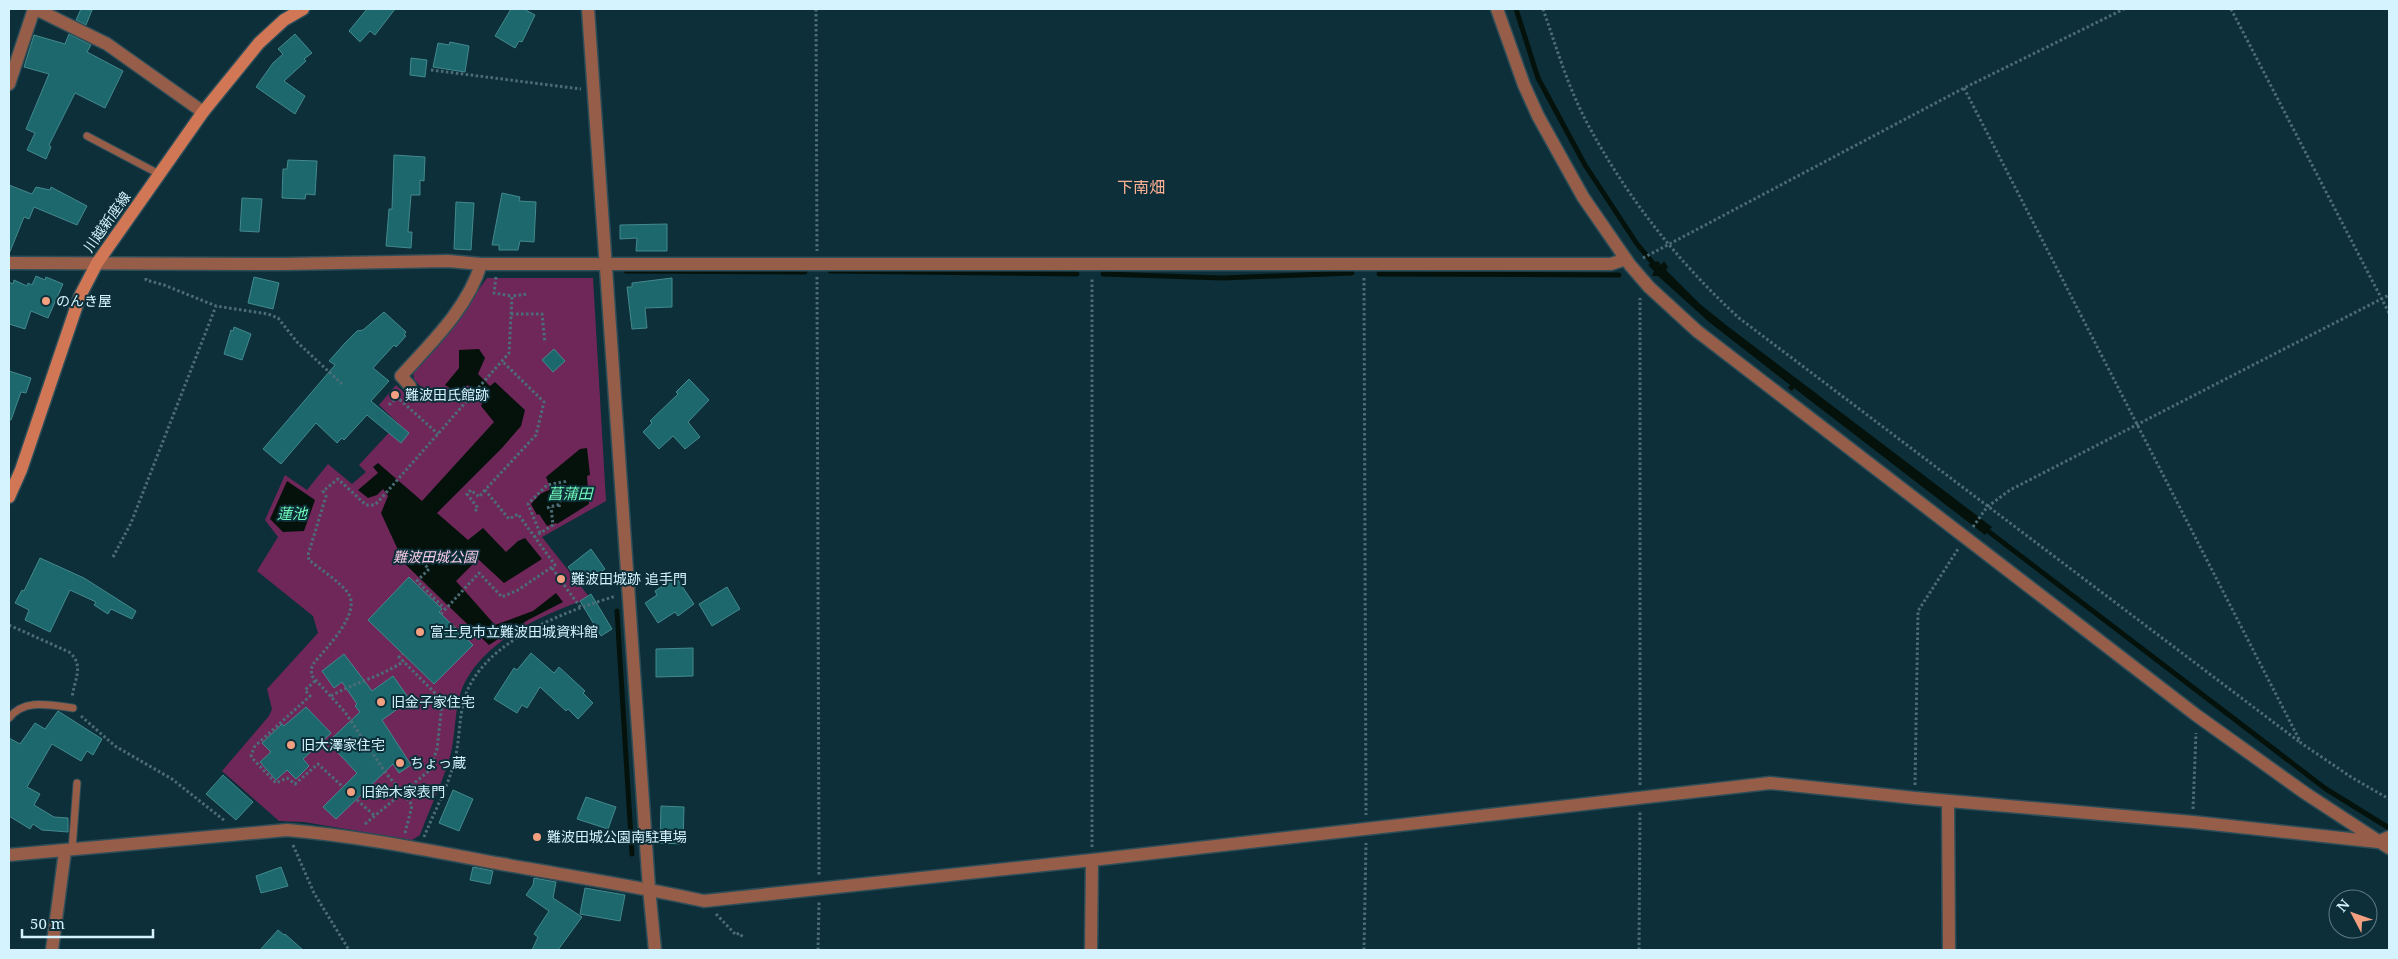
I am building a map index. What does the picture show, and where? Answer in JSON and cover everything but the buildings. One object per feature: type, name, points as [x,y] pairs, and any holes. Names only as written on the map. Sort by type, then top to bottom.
[{"type":"main road","name":"川越新座線","points":[[9,497],[21,470],[80,296],[97,263],[203,112],[259,43],[284,20],[303,9]]},
{"type":"street","points":[[9,84],[35,9],[107,44],[203,112]]},
{"type":"street","points":[[588,9],[648,888],[655,950]]},
{"type":"street","points":[[1497,9],[1524,85],[1546,132],[1583,197],[1628,262],[1649,287],[1696,331],[2196,715],[2304,793],[2386,843]]},
{"type":"street","points":[[9,263],[144,264],[448,261],[481,264],[605,262],[1610,264],[1628,262]]},
{"type":"street","points":[[410,386],[400,376],[441,332],[475,285],[481,264]]},
{"type":"street","points":[[9,855],[288,830],[321,833],[402,846],[648,888],[704,901],[1092,860],[1770,783],[1915,798],[2193,822],[2386,843]]},
{"type":"street","points":[[1948,801],[1949,950]]},
{"type":"street","points":[[52,950],[69,850]]},
{"type":"street","points":[[1091,950],[1092,860]]},
{"type":"lane","points":[[88,136],[159,174]]},
{"type":"lane","points":[[9,718],[15,710],[36,704],[73,708]]},
{"type":"lane","points":[[69,850],[77,783]]},
{"type":"path","points":[[816,9],[818,950]]},
{"type":"path","points":[[1543,9],[1565,74],[1585,118],[1612,165],[1668,246],[1699,281],[1739,318],[2301,743],[2351,777],[2389,799]]},
{"type":"path","points":[[1628,262],[1668,246],[1964,88],[2124,9]]},
{"type":"path","points":[[2231,9],[2389,313]]},
{"type":"path","points":[[431,70],[594,91]]},
{"type":"path","points":[[1964,88],[2301,743]]},
{"type":"path","points":[[1364,263],[1366,829],[1364,950]]},
{"type":"path","points":[[144,264],[146,280],[164,285],[216,306],[268,314],[278,318],[297,342],[342,384]]},
{"type":"path","points":[[1092,264],[1092,860]]},
{"type":"path","points":[[1639,950],[1640,295],[1649,287]]},
{"type":"path","points":[[402,846],[412,806],[385,772],[357,728],[331,696],[315,681],[311,670],[314,663],[346,623],[351,613],[351,603],[348,594],[309,560],[308,555],[326,496],[323,492],[338,479],[370,506],[374,506],[509,353],[512,296],[528,294]]},
{"type":"path","points":[[1915,798],[1918,611],[1987,507],[2010,490],[2389,295]]},
{"type":"path","points":[[113,557],[138,505],[216,306]]},
{"type":"path","points":[[511,314],[542,314],[545,344]]},
{"type":"path","points":[[475,511],[478,508],[467,494],[471,490],[479,497],[536,435],[544,402],[502,360]]},
{"type":"path","points":[[389,405],[397,397],[438,434]]},
{"type":"path","points":[[534,537],[553,526],[549,507],[560,505],[567,482],[547,485],[528,504],[540,533]]},
{"type":"path","points":[[441,614],[480,573],[502,597],[518,590],[555,565],[518,514],[509,519],[485,490]]},
{"type":"path","points":[[422,562],[429,569],[417,582],[445,609]]},
{"type":"path","points":[[552,568],[557,575]]},
{"type":"path","points":[[564,585],[581,608]]},
{"type":"path","points":[[419,849],[455,760],[462,713],[469,686],[482,668],[500,651],[536,627],[581,608],[628,592]]},
{"type":"path","points":[[9,625],[76,657],[80,666],[74,683],[73,708],[115,746],[172,779],[242,835]]},
{"type":"path","points":[[365,825],[430,770],[437,749],[442,704],[440,698],[399,657],[403,653]]},
{"type":"path","points":[[331,696],[362,680],[387,672],[404,661]]},
{"type":"path","points":[[315,681],[305,690],[310,696],[255,746],[251,755],[276,783],[287,778],[295,784],[318,764],[342,786]]},
{"type":"path","points":[[2193,822],[2196,715]]},
{"type":"path","points":[[357,800],[375,816]]},
{"type":"path","points":[[288,830],[299,863],[314,893],[349,950]]},
{"type":"path","points":[[704,901],[736,935],[739,933],[743,937]]},
{"type":"green space","name":"難波田城公園","points":[[487,278],[593,278],[606,501],[542,537],[590,598],[555,611],[520,629],[488,652],[475,666],[461,691],[449,760],[420,835],[412,840],[304,822],[279,821],[222,771],[269,716],[272,709],[267,689],[318,633],[313,616],[257,571],[278,537],[265,520],[285,475],[307,490],[328,464],[352,484],[366,472],[359,465],[398,423],[379,405],[396,385],[410,398],[421,387],[414,379],[413,371],[446,335]]},
{"type":"water","points":[[1658,261],[1661,265],[1664,261],[1668,267],[1666,270],[1700,304],[1726,325],[1992,527],[1985,535],[1794,388],[1792,391],[1788,388],[1790,385],[1709,322],[1658,276],[1652,276],[1654,271],[1648,265]]},
{"type":"water","points":[[479,349],[485,358],[478,374],[490,386],[495,382],[525,410],[521,426],[502,448],[437,513],[468,540],[483,528],[506,552],[518,541],[525,538],[542,559],[504,583],[478,559],[456,581],[495,625],[533,611],[556,593],[563,602],[528,620],[489,645],[404,563],[381,513],[388,496],[383,489],[377,495],[368,498],[358,490],[378,473],[373,467],[378,463],[422,501],[494,422],[481,406],[484,399],[468,385],[456,392],[445,385],[459,368],[459,350]]},
{"type":"water","name":"菖蒲田","points":[[587,448],[590,475],[587,476],[589,504],[557,524],[547,526],[539,514],[537,515],[531,504],[540,494],[551,489],[546,477],[580,449]]},
{"type":"water","name":"蓮池","points":[[287,481],[315,500],[304,531],[283,532],[270,519]]},
{"type":"waterway","points":[[1516,9],[1538,78],[1585,165],[1637,244],[1657,268]]},
{"type":"waterway","points":[[626,271],[805,272]]},
{"type":"waterway","points":[[830,271],[1077,274]]},
{"type":"waterway","points":[[1103,274],[1223,278],[1352,273]]},
{"type":"waterway","points":[[1379,274],[1619,275]]},
{"type":"waterway","points":[[1984,528],[2326,789],[2389,828]]},
{"type":"waterway","points":[[617,611],[632,854]]},
{"type":"place","name":"のんき屋","points":[[46,301]]},
{"type":"place","name":"難波田氏館跡","points":[[395,395]]},
{"type":"place","name":"難波田城跡 追手門","points":[[561,579]]},
{"type":"place","name":"富士見市立難波田城資料館","points":[[420,632]]},
{"type":"place","name":"旧金子家住宅","points":[[381,702]]},
{"type":"place","name":"旧大澤家住宅","points":[[291,745]]},
{"type":"place","name":"ちょっ蔵","points":[[400,763]]},
{"type":"place","name":"旧鈴木家表門","points":[[351,792]]},
{"type":"place","name":"難波田城公園南駐車場","points":[[537,837]]},
{"type":"district","name":"下南畑","points":[[1141,187]]}]
